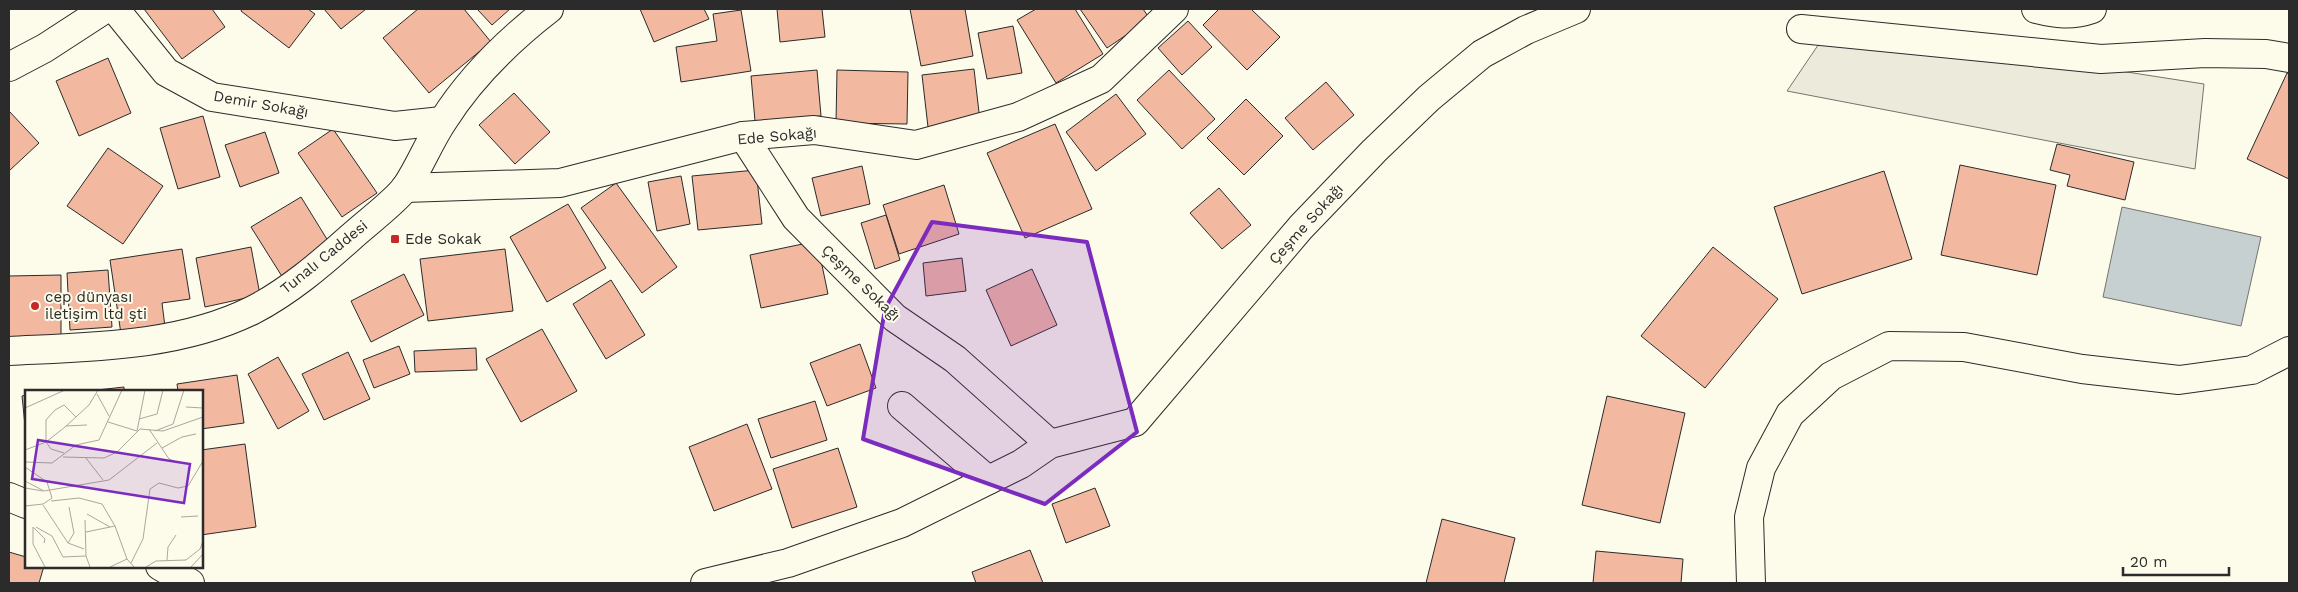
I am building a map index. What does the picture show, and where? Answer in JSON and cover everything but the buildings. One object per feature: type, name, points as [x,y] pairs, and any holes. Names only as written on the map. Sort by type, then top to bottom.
[{"type":"street","points":[[9,67],[45,48],[106,9]]},
{"type":"street","name":"Demir Sokağı","points":[[115,9],[166,72],[212,98],[395,126],[442,121]]},
{"type":"street","name":"Tunalı Caddesi","points":[[9,351],[155,340],[206,328],[253,310],[285,290],[336,251],[405,188],[442,121],[496,56],[549,9]]},
{"type":"street","name":"Ede Sokağı","points":[[405,188],[560,183],[743,136],[814,130],[916,145],[1018,117],[1100,79],[1174,9]]},
{"type":"street","name":"Çeşme Sokağı","points":[[705,583],[788,563],[902,523],[1021,464],[1050,444],[1135,422],[1301,227],[1374,151],[1429,98],[1482,54],[1526,30],[1576,9]]},
{"type":"street","points":[[2036,9],[2065,15],[2092,9]]},
{"type":"street","points":[[1802,29],[2101,59],[2205,52],[2266,54],[2289,58]]},
{"type":"street","name":"Çeşme Sokağı","points":[[743,136],[796,218],[895,318],[955,359],[1050,444]]},
{"type":"street","points":[[1751,583],[1749,517],[1761,468],[1790,414],[1831,376],[1889,346],[1964,347],[2082,369],[2179,380],[2252,370],[2289,351]]},
{"type":"street","points":[[902,406],[988,480]]},
{"type":"street","points":[[9,497],[25,504]]},
{"type":"street","points":[[162,567],[190,583]]},
{"type":"highlighted area","points":[[932,222],[1087,242],[1137,432],[1045,504],[863,439],[885,309]]},
{"type":"shaded area","points":[[1831,26],[2204,84],[2195,169],[1787,91]]},
{"type":"shaded area","points":[[2122,207],[2261,237],[2241,326],[2103,297]]},
{"type":"place","name":"Ede Sokak","points":[[395,239]]},
{"type":"place","name":"cep dünyası iletişim ltd şti","points":[[35,306]]}]
